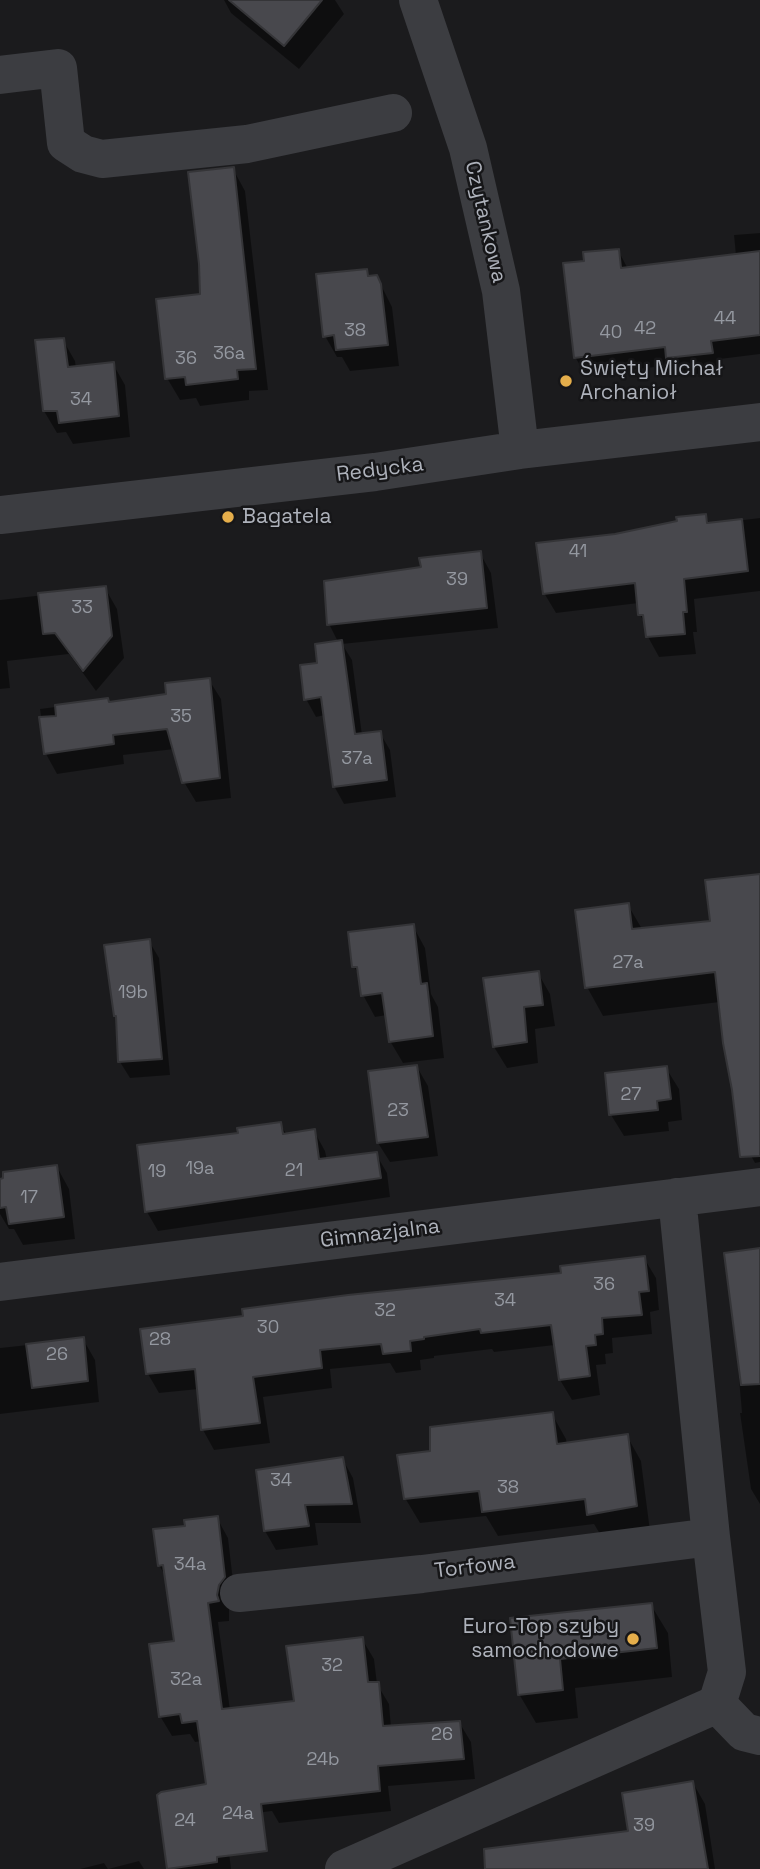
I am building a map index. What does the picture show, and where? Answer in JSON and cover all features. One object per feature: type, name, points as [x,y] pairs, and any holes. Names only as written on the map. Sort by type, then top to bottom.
[{"type":"street","name":"Czytankowa","points":[[427,2],[468,148],[501,291],[520,450]]},
{"type":"street","points":[[0,75],[58,68],[66,143],[83,154],[102,159],[247,144],[393,113]]},
{"type":"street","name":"Redycka","points":[[0,516],[375,472],[520,450],[760,422]]},
{"type":"street","name":"Gimnazjalna","points":[[0,1282],[760,1187]]},
{"type":"street","points":[[677,1197],[727,1672],[718,1704]]},
{"type":"street","name":"Torfowa","points":[[239,1593],[422,1574],[711,1536]]},
{"type":"street","points":[[718,1704],[744,1732],[760,1736]]},
{"type":"street","points":[[344,1869],[718,1704]]},
{"type":"building","points":[[229,0],[322,0],[284,46]]},
{"type":"building","points":[[234,167],[256,369],[237,370],[238,379],[186,385],[185,377],[165,379],[156,299],[200,294],[188,172]]},
{"type":"building","points":[[619,249],[621,268],[760,251],[760,335],[711,341],[713,353],[666,358],[665,347],[574,358],[563,263],[584,261],[583,252]]},
{"type":"building","points":[[367,269],[368,276],[377,275],[381,284],[388,345],[336,350],[334,335],[323,337],[316,274]]},
{"type":"building","points":[[64,338],[68,367],[114,362],[119,416],[59,423],[57,411],[43,411],[35,340]]},
{"type":"building","points":[[706,514],[707,523],[742,519],[748,571],[684,579],[687,612],[683,612],[685,634],[646,637],[643,615],[638,615],[635,583],[543,594],[536,543],[615,534],[677,521],[676,517]]},
{"type":"building","points":[[481,551],[487,608],[327,625],[324,581],[421,567],[419,558]]},
{"type":"building","points":[[106,586],[112,636],[83,671],[55,633],[43,634],[38,593]]},
{"type":"building","points":[[342,640],[355,734],[381,731],[387,780],[333,787],[321,697],[304,700],[300,665],[317,663],[315,644]]},
{"type":"building","points":[[210,678],[220,778],[182,783],[167,729],[113,735],[114,744],[44,754],[39,717],[56,716],[55,705],[108,698],[109,702],[166,694],[165,683]]},
{"type":"building","points":[[760,874],[760,1156],[740,1157],[715,972],[585,988],[575,910],[629,903],[632,929],[710,921],[705,880]]},
{"type":"building","points":[[414,924],[421,984],[427,983],[433,1036],[389,1042],[382,993],[361,996],[357,967],[352,967],[348,932]]},
{"type":"building","points":[[150,939],[162,1059],[118,1062],[116,1016],[104,945]]},
{"type":"building","points":[[539,971],[543,1005],[524,1007],[527,1042],[493,1047],[483,978]]},
{"type":"building","points":[[417,1065],[428,1137],[377,1143],[368,1071]]},
{"type":"building","points":[[667,1066],[671,1099],[657,1101],[658,1110],[609,1115],[605,1073]]},
{"type":"building","points":[[281,1122],[283,1134],[315,1129],[319,1159],[377,1152],[381,1178],[145,1212],[137,1145],[238,1133],[237,1128]]},
{"type":"building","points":[[57,1165],[64,1217],[9,1224],[6,1207],[0,1208],[0,1179],[3,1178],[3,1172]]},
{"type":"building","points":[[760,1248],[760,1384],[741,1385],[724,1253]]},
{"type":"building","points":[[645,1256],[649,1291],[639,1292],[642,1315],[602,1318],[603,1334],[595,1335],[596,1345],[586,1346],[590,1376],[559,1380],[551,1325],[481,1333],[480,1329],[424,1337],[410,1341],[411,1351],[383,1354],[381,1344],[320,1350],[322,1368],[253,1377],[260,1423],[201,1430],[195,1369],[146,1374],[140,1329],[243,1316],[242,1309],[561,1273],[560,1266]]},
{"type":"building","points":[[84,1337],[88,1381],[32,1388],[26,1344]]},
{"type":"building","points":[[553,1412],[557,1444],[628,1434],[637,1506],[587,1515],[585,1499],[482,1512],[479,1491],[404,1499],[397,1455],[430,1451],[430,1427]]},
{"type":"building","points":[[343,1457],[352,1504],[305,1505],[309,1526],[264,1531],[256,1470]]},
{"type":"building","points":[[218,1516],[225,1577],[219,1585],[219,1601],[208,1603],[222,1709],[294,1701],[286,1646],[363,1637],[368,1682],[379,1682],[383,1726],[460,1721],[464,1759],[378,1766],[380,1791],[261,1804],[267,1851],[217,1857],[217,1862],[167,1869],[157,1795],[206,1784],[197,1721],[182,1723],[180,1714],[159,1717],[149,1644],[174,1641],[163,1565],[158,1566],[153,1529],[185,1526],[184,1520]]},
{"type":"building","points":[[652,1603],[657,1648],[560,1659],[563,1690],[518,1695],[510,1618]]},
{"type":"building","points":[[693,1781],[708,1869],[485,1869],[484,1849],[628,1831],[622,1793]]},
{"type":"place","name":"Święty Michał Archanioł","points":[[566,381]]},
{"type":"place","name":"Bagatela","points":[[228,517]]},
{"type":"place","name":"Euro-Top szyby samochodowe","points":[[633,1639]]}]
